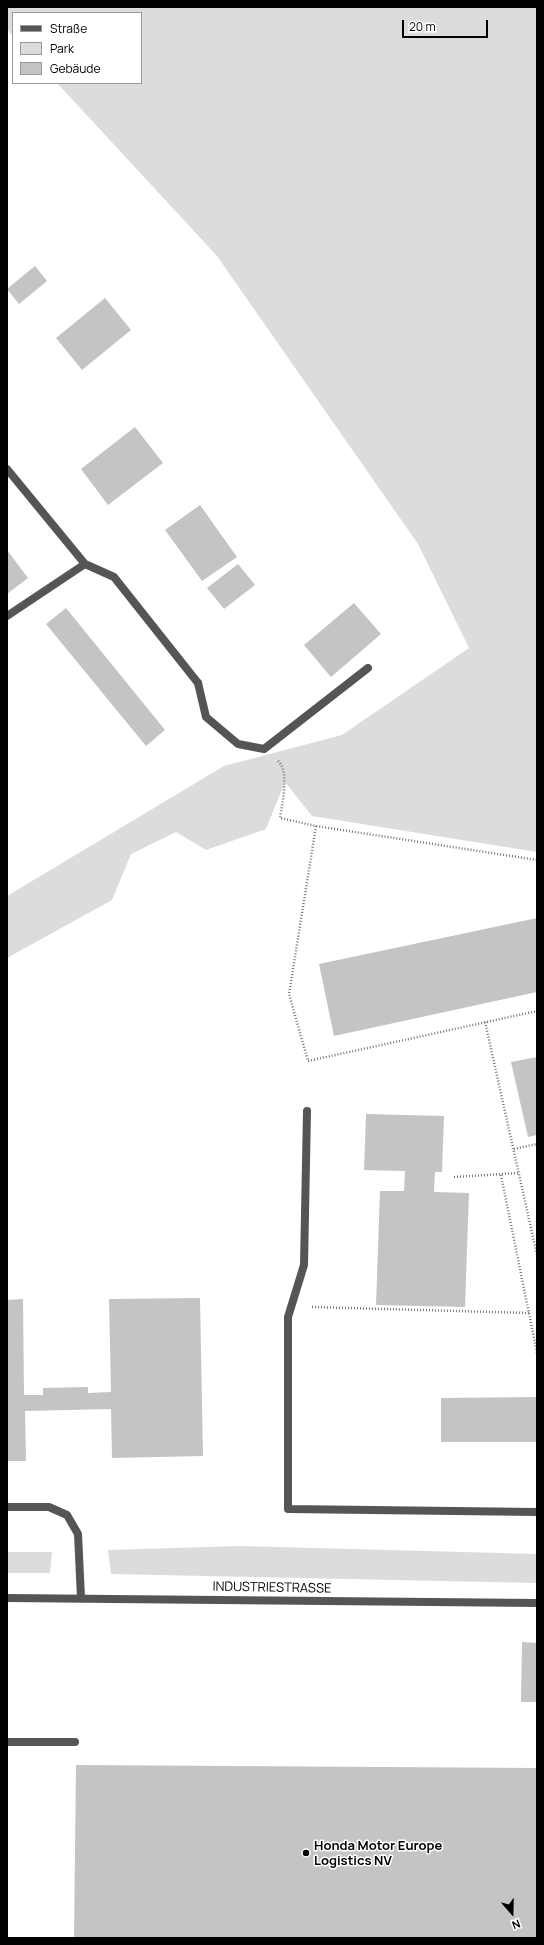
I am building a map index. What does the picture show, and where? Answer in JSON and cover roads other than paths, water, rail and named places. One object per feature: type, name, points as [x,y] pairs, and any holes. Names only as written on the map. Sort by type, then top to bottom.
[{"type":"street","points":[[7,469],[85,564],[114,578],[198,683],[206,717],[238,744],[264,749],[368,668]]},
{"type":"street","points":[[7,616],[85,564]]},
{"type":"street","points":[[307,1111],[304,1265],[288,1317],[288,1509],[537,1512]]},
{"type":"street","points":[[7,1507],[49,1507],[67,1515],[78,1534],[82,1598]]},
{"type":"street","name":"INDUSTRIESTRASSE","points":[[7,1598],[537,1603]]},
{"type":"street","points":[[7,1742],[75,1742]]},
{"type":"place","name":"Honda Motor Europe Logistics NV","points":[[306,1853]]}]
